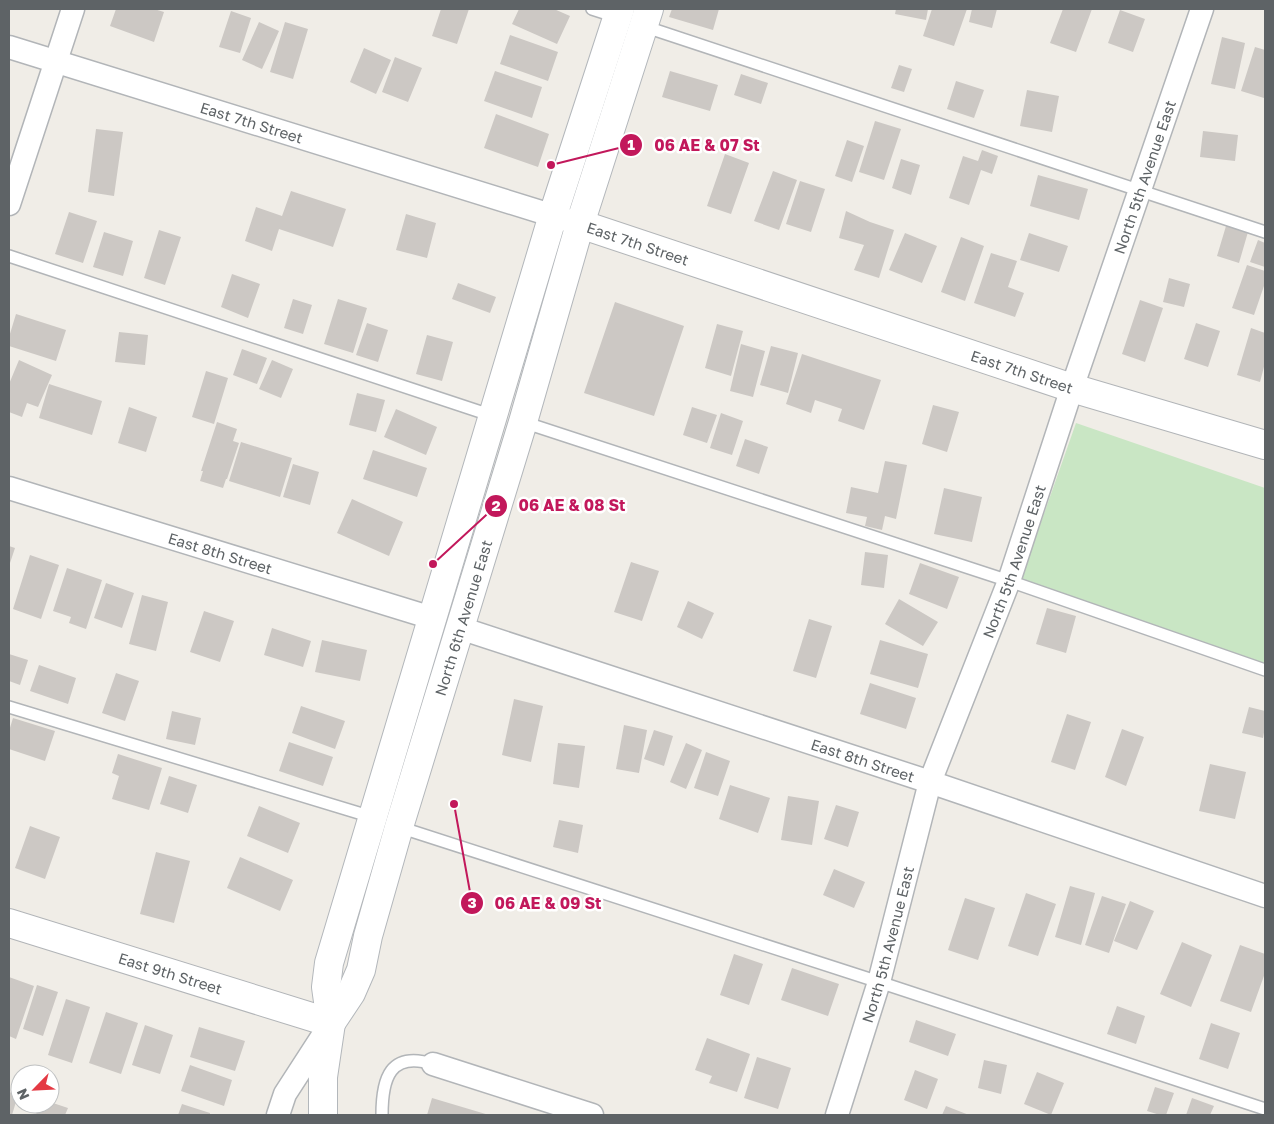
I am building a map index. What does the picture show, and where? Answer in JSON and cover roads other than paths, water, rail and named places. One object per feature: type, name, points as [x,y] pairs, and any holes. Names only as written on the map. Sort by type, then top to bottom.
[{"type":"main road","name":"North 6th Avenue East","points":[[331,1023],[326,987],[329,963],[553,215],[618,13]]},
{"type":"main road","name":"North 6th Avenue East","points":[[331,1023],[351,993],[361,970],[368,936],[399,827],[523,422],[580,224],[646,17]]},
{"type":"main road","name":"East 7th Street","points":[[580,224],[1072,388],[1265,445]]},
{"type":"main road","name":"East 9th Street","points":[[9,923],[331,1023]]},
{"type":"main road","points":[[324,1115],[323,1077],[331,1023]]},
{"type":"street","points":[[9,204],[73,9]]},
{"type":"street","name":"North 5th Avenue East","points":[[837,1115],[879,982],[930,782],[1009,582],[1072,388],[1202,9]]},
{"type":"street","name":"East 7th Street","points":[[9,47],[580,224]]},
{"type":"street","name":"East 8th Street","points":[[9,488],[432,618]]},
{"type":"street","name":"East 8th Street","points":[[460,628],[930,782],[1265,896]]},
{"type":"street","name":"North 6th Avenue East","points":[[278,1115],[285,1094],[331,1023]]},
{"type":"street","points":[[433,1064],[592,1115]]},
{"type":"lane","points":[[592,9],[618,13]]},
{"type":"lane","points":[[646,17],[1140,191],[1265,232]]},
{"type":"lane","points":[[9,256],[493,416]]},
{"type":"lane","points":[[523,422],[1009,582],[1265,670]]},
{"type":"lane","points":[[9,706],[372,818]]},
{"type":"lane","points":[[399,827],[1265,1108]]},
{"type":"lane","points":[[382,1115],[384,1089],[393,1068],[402,1062],[413,1060],[433,1064]]},
{"type":"place","name":"06 AE & 07 St","points":[[551,165]]},
{"type":"place","name":"06 AE & 08 St","points":[[433,564]]},
{"type":"place","name":"06 AE & 09 St","points":[[454,804]]}]
